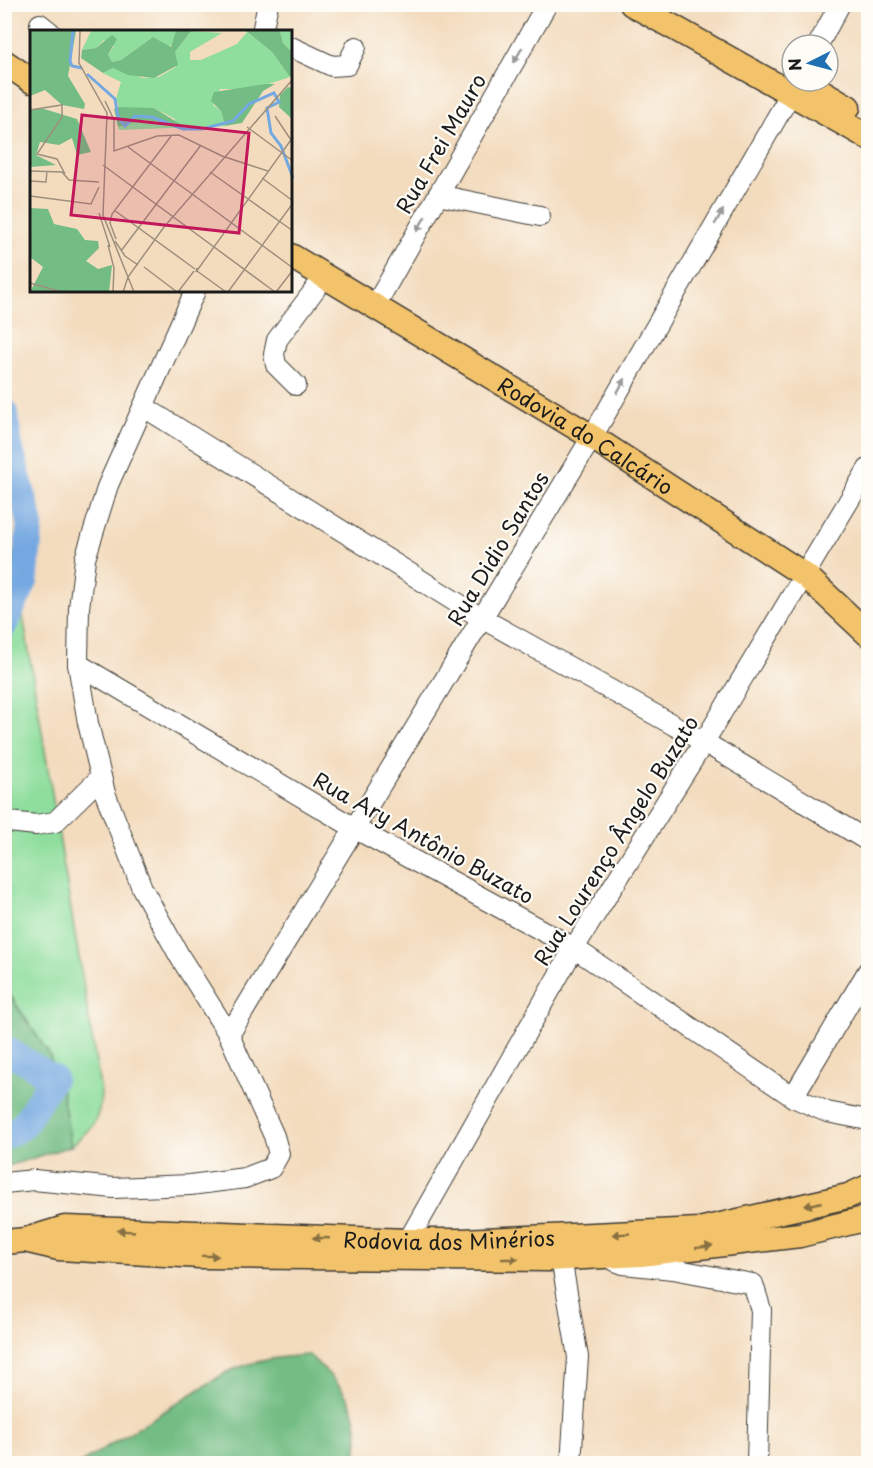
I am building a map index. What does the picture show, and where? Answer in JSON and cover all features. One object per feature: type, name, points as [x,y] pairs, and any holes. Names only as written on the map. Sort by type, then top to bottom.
[{"type":"main road","points":[[632,4],[780,75]]},
{"type":"main road","points":[[661,4],[780,74]]},
{"type":"main road","points":[[4,62],[30,80]]},
{"type":"main road","points":[[809,93],[868,137]]},
{"type":"main road","points":[[816,93],[868,119]]},
{"type":"main road","name":"Rodovia do Calcário","points":[[292,257],[592,437],[806,576],[868,634]]},
{"type":"main road","name":"Rodovia dos Minérios","points":[[15,1241],[65,1228],[408,1241],[460,1241],[699,1230],[848,1196],[868,1187]]},
{"type":"main road","name":"Rodovia dos Minérios","points":[[15,1241],[59,1248],[200,1256],[561,1258],[641,1254],[800,1235],[868,1218]]},
{"type":"street","points":[[262,30],[268,4]]},
{"type":"street","name":"Rua Frei Mauro","points":[[375,306],[547,4]]},
{"type":"street","points":[[824,33],[840,4]]},
{"type":"street","points":[[292,46],[332,66],[347,65],[356,47]]},
{"type":"street","name":"Rua Didio Santos","points":[[230,1035],[592,437],[790,93]]},
{"type":"street","points":[[438,195],[540,216]]},
{"type":"street","points":[[296,385],[276,365],[274,354],[277,340],[325,276]]},
{"type":"street","points":[[4,1183],[34,1180],[114,1188],[190,1185],[245,1178],[271,1168],[279,1154],[274,1136],[230,1035],[180,957],[142,888],[105,793],[88,723],[78,664],[79,608],[85,559],[108,485],[195,292]]},
{"type":"street","points":[[144,407],[483,619],[704,742],[868,841]]},
{"type":"street","name":"Rua Lourenço Ângelo Buzato","points":[[408,1241],[574,948],[806,576],[868,469]]},
{"type":"street","name":"Rua Ary Antônio Buzato","points":[[78,664],[356,829],[574,948],[794,1097],[827,1112],[868,1120]]},
{"type":"street","points":[[9,822],[36,825],[55,822],[101,777]]},
{"type":"street","points":[[794,1097],[868,970]]},
{"type":"street","points":[[601,1256],[622,1264],[672,1269],[753,1284],[761,1310],[757,1464]]},
{"type":"street","points":[[561,1258],[578,1357],[571,1464]]},
{"type":"green space","points":[[4,500],[101,1093],[99,1111],[94,1124],[71,1146],[61,1087],[49,1054],[5,987]]},
{"type":"green space","points":[[4,987],[49,1054],[61,1087],[71,1146],[5,1167]]},
{"type":"green space","points":[[309,1355],[333,1379],[350,1402],[358,1429],[355,1463],[81,1463],[227,1372],[267,1360]]},
{"type":"waterway","points":[[4,411],[9,445],[30,523],[25,580],[4,625]]},
{"type":"waterway","points":[[4,1048],[53,1078],[22,1127],[4,1136]]}]
